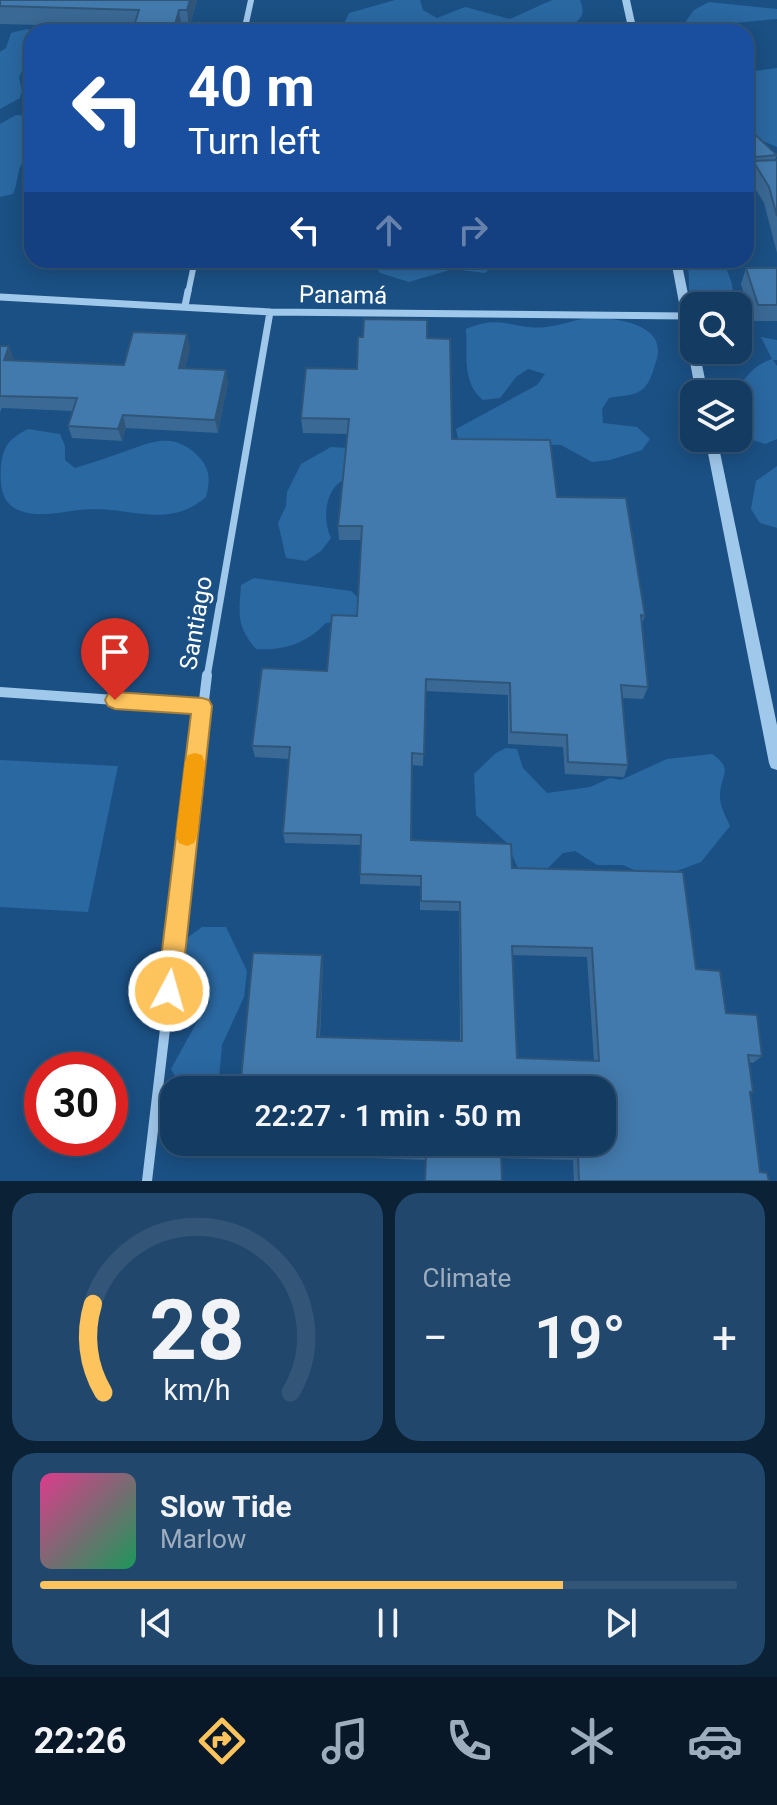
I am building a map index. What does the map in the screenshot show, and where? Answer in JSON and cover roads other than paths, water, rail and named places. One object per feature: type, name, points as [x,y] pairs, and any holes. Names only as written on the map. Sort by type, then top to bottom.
[{"type":"street","points":[[246,24],[251,0]]},
{"type":"street","points":[[626,0],[631,24]]},
{"type":"street","points":[[754,171],[777,170]]},
{"type":"street","points":[[185,306],[193,268]]},
{"type":"street","points":[[677,268],[682,292]]},
{"type":"street","name":"Panamá","points":[[0,297],[270,312],[680,316]]},
{"type":"street","name":"Santiago","points":[[147,1181],[202,706],[270,312]]},
{"type":"street","points":[[714,452],[777,763]]},
{"type":"street","points":[[0,692],[202,706]]}]
